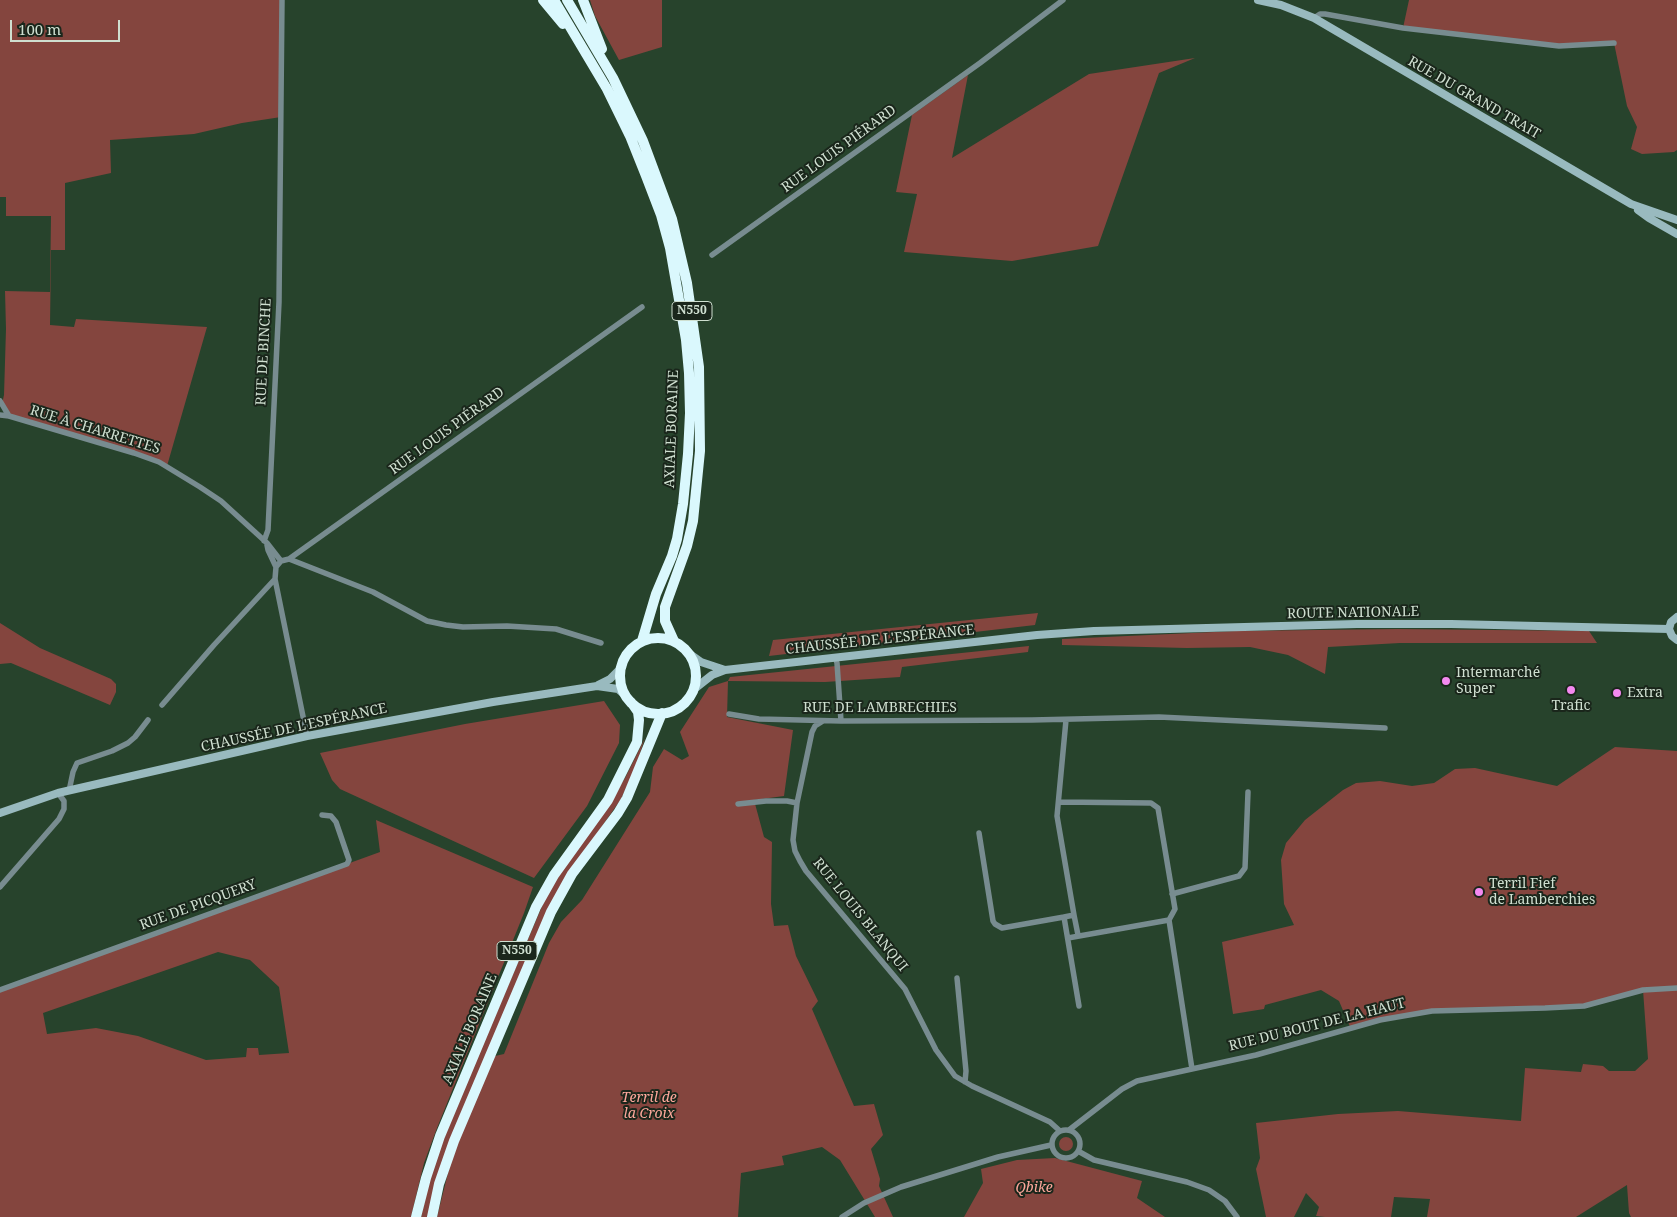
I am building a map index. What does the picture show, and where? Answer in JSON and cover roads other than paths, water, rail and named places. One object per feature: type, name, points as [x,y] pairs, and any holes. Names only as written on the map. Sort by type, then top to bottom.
[{"type":"highway","points":[[543,0],[590,58]]},
{"type":"highway","name":"AXIALE BORAINE","points":[[554,0],[590,58],[630,136],[661,216],[670,248],[689,365],[690,413],[688,454],[680,522],[672,556],[656,594],[642,642]]},
{"type":"highway","name":"AXIALE BORAINE","points":[[567,0],[613,78],[643,141],[672,219],[687,283],[699,366],[700,451],[693,521],[688,546],[665,607],[665,621],[674,641]]},
{"type":"highway","points":[[583,0],[613,78]]},
{"type":"highway","points":[[642,642],[659,638],[674,641]]},
{"type":"highway","name":"N550","points":[[674,641],[692,659],[696,673],[693,690]]},
{"type":"highway","name":"N550","points":[[629,699],[621,680],[622,667],[629,652],[642,642]]},
{"type":"highway","points":[[629,699],[644,711],[662,713],[676,710],[693,690]]},
{"type":"highway","name":"AXIALE BORAINE","points":[[416,1217],[428,1171],[440,1136],[536,907],[554,875],[608,800],[637,742],[640,720],[638,712],[629,699]]},
{"type":"highway","name":"AXIALE BORAINE","points":[[432,1217],[442,1176],[454,1141],[551,912],[572,874],[618,813],[627,798],[662,713]]},
{"type":"main road","name":"RUE DU GRAND TRAIT","points":[[1258,0],[1281,5],[1314,18],[1631,204],[1677,220]]},
{"type":"main road","points":[[1631,204],[1648,218],[1677,234]]},
{"type":"main road","points":[[1677,617],[1671,622],[1669,629],[1672,636],[1677,640]]},
{"type":"main road","name":"ROUTE NATIONALE","points":[[1037,634],[1357,624],[1451,624],[1669,629]]},
{"type":"main road","name":"CHAUSSÉE DE L'ESPÉRANCE","points":[[726,670],[1037,634]]},
{"type":"main road","points":[[687,652],[701,662],[726,670]]},
{"type":"main road","points":[[597,686],[610,679],[622,667]]},
{"type":"main road","points":[[693,690],[712,675],[726,670]]},
{"type":"main road","points":[[597,686],[618,689],[629,699]]},
{"type":"main road","name":"CHAUSSÉE DE L'ESPÉRANCE","points":[[0,813],[58,793],[307,736],[493,702],[597,686]]},
{"type":"street","name":"RUE DE BINCHE","points":[[265,542],[268,530],[280,302],[282,0]]},
{"type":"street","name":"RUE LOUIS PIÉRARD","points":[[712,255],[980,63],[1063,0]]},
{"type":"street","points":[[1314,18],[1320,14],[1325,14],[1403,28],[1559,46],[1614,43]]},
{"type":"street","name":"RUE LOUIS PIÉRARD","points":[[281,561],[289,559],[642,307]]},
{"type":"street","points":[[0,401],[9,416]]},
{"type":"street","name":"RUE À CHARRETTES","points":[[0,415],[9,416],[159,462],[221,501],[265,542],[281,561]]},
{"type":"street","points":[[265,542],[276,567],[275,579],[307,736]]},
{"type":"street","points":[[289,559],[365,588],[427,621],[463,627],[506,626],[556,629],[601,643]]},
{"type":"street","points":[[276,567],[281,561]]},
{"type":"street","points":[[162,705],[275,579]]},
{"type":"street","points":[[835,657],[837,663],[840,721]]},
{"type":"street","name":"RUE DE LAMBRECHIES","points":[[729,714],[759,718],[823,721],[1066,720],[1159,717],[1385,728]]},
{"type":"street","points":[[69,791],[72,772],[77,763],[120,747],[135,737],[148,720]]},
{"type":"street","points":[[1066,720],[1057,816],[1078,936]]},
{"type":"street","name":"RUE LOUIS BLANQUI","points":[[823,721],[815,726],[812,732],[797,803],[794,829],[795,851],[806,871],[904,989],[936,1050],[955,1076],[1050,1122],[1060,1131]]},
{"type":"street","points":[[1172,894],[1239,876],[1245,868],[1248,792]]},
{"type":"street","points":[[0,887],[59,820],[64,809],[64,801],[58,793]]},
{"type":"street","points":[[738,804],[787,801],[797,803]]},
{"type":"street","points":[[1059,802],[1151,803],[1158,808],[1175,910],[1169,920],[1192,1069]]},
{"type":"street","name":"RUE DE PICQUERY","points":[[0,990],[347,864],[349,860],[336,822],[332,816],[322,815]]},
{"type":"street","points":[[979,833],[995,924],[1002,928],[1074,915]]},
{"type":"street","points":[[1064,916],[1080,1006]]},
{"type":"street","points":[[1068,938],[1169,920]]},
{"type":"street","points":[[957,978],[966,1071],[965,1082]]},
{"type":"street","name":"RUE DU BOUT DE LA HAUT","points":[[1069,1130],[1122,1089],[1136,1081],[1264,1053],[1380,1020],[1432,1010],[1584,1006],[1643,990],[1677,988]]},
{"type":"street","points":[[1069,1130],[1076,1134],[1080,1144],[1078,1151],[1065,1158],[1058,1155],[1051,1145],[1053,1137],[1060,1131],[1069,1130]]},
{"type":"street","points":[[842,1217],[864,1203],[923,1180],[998,1157],[1051,1145]]},
{"type":"street","points":[[1078,1151],[1094,1160],[1187,1182],[1209,1190],[1225,1201],[1237,1217]]},
{"type":"place","name":"Intermarché Super","points":[[1446,681]]},
{"type":"place","name":"Trafic","points":[[1571,690]]},
{"type":"place","name":"Extra","points":[[1617,693]]},
{"type":"place","name":"Terril Fief de Lamberchies","points":[[1479,892]]},
{"type":"park label","name":"Terril de la Croix","points":[[649,1106]]},
{"type":"park label","name":"Qbike","points":[[1034,1188]]}]
